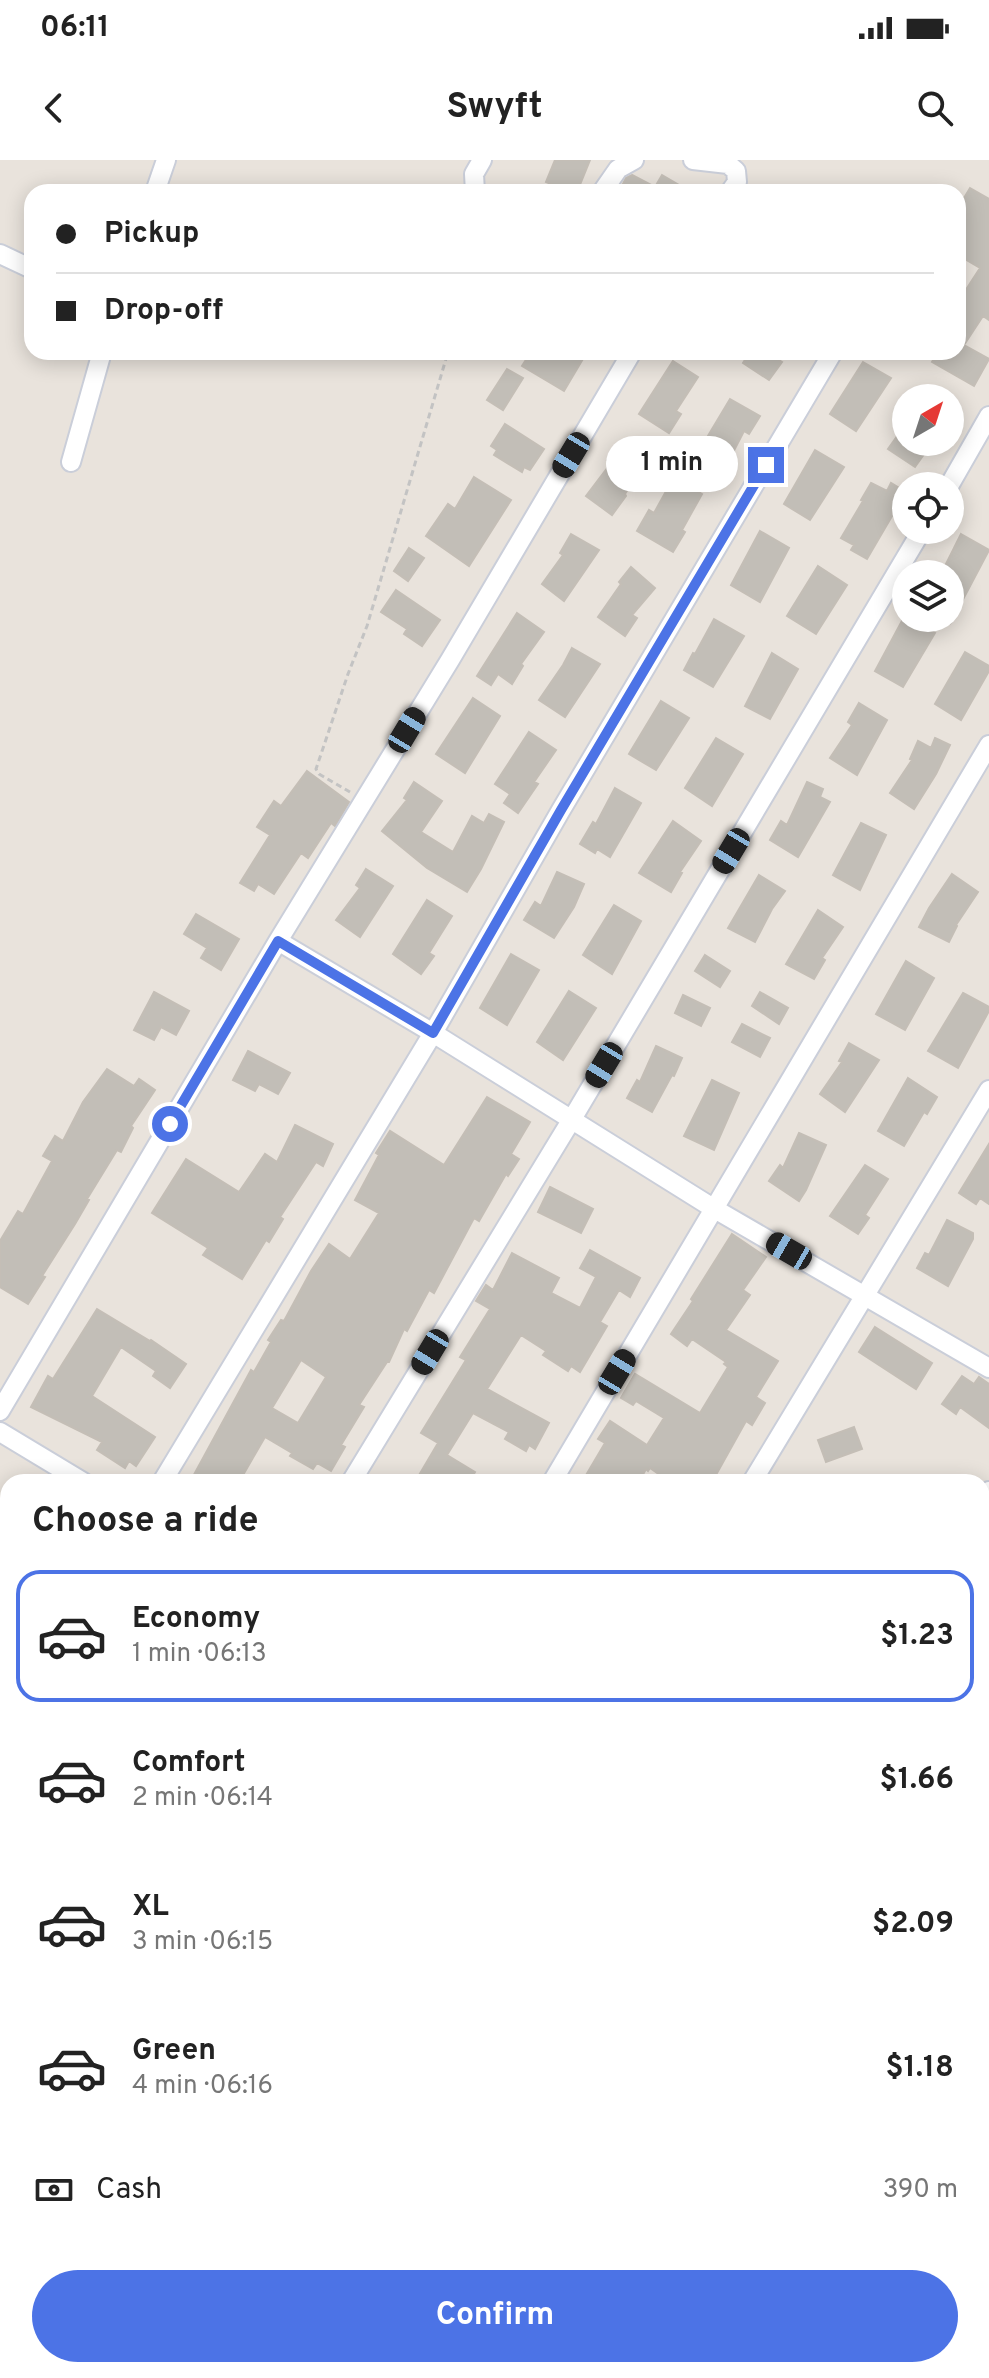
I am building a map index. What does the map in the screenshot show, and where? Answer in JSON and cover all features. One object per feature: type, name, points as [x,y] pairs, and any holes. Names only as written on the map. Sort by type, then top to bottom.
[{"type":"street","points":[[158,184],[166,160]]},
{"type":"street","points":[[475,184],[474,174],[482,160]]},
{"type":"street","points":[[608,184],[618,169],[634,160]]},
{"type":"street","points":[[693,160],[728,164],[736,171],[736,184]]},
{"type":"street","points":[[0,254],[24,265]]},
{"type":"street","points":[[71,462],[100,360]]},
{"type":"street","points":[[0,1411],[627,360]]},
{"type":"street","points":[[167,1474],[433,1033],[561,810],[828,360]]},
{"type":"street","points":[[957,472],[989,416]]},
{"type":"street","points":[[356,1474],[572,1119],[914,544]]},
{"type":"street","points":[[557,1474],[989,745]]},
{"type":"street","points":[[278,941],[433,1033],[713,1208],[989,1368]]},
{"type":"street","points":[[757,1474],[989,1090]]},
{"type":"street","points":[[0,1432],[70,1474]]},
{"type":"path","points":[[364,800],[319,774],[316,769],[367,626],[446,360]]},
{"type":"building","points":[[555,160],[590,160],[580,184],[546,182]]},
{"type":"building","points":[[632,175],[649,184],[623,184]]},
{"type":"building","points":[[662,175],[677,184],[657,184]]},
{"type":"building","points":[[970,188],[989,199],[989,320],[983,316],[966,342],[966,290],[980,268],[966,260],[966,195]]},
{"type":"building","points":[[966,346],[989,359],[974,386],[932,362],[966,360]]},
{"type":"building","points":[[526,360],[582,360],[564,391],[522,366]]},
{"type":"building","points":[[745,360],[782,362],[769,380],[743,363]]},
{"type":"building","points":[[673,361],[698,377],[676,411],[681,414],[669,433],[639,414]]},
{"type":"building","points":[[863,362],[891,378],[856,431],[830,414]]},
{"type":"building","points":[[507,369],[523,378],[503,410],[487,400]]},
{"type":"building","points":[[730,399],[760,416],[749,434],[744,431],[726,466],[699,451]]},
{"type":"building","points":[[505,424],[544,449],[530,470],[524,467],[522,472],[494,455],[497,450],[491,446]]},
{"type":"building","points":[[618,443],[645,460],[612,515],[586,496],[611,463],[607,460]]},
{"type":"building","points":[[815,450],[844,467],[810,520],[784,504]]},
{"type":"building","points":[[898,456],[923,456],[915,467]]},
{"type":"building","points":[[474,477],[511,500],[469,566],[426,536],[448,504],[455,509]]},
{"type":"building","points":[[674,477],[702,494],[673,552],[637,531],[649,510],[654,513]]},
{"type":"building","points":[[871,483],[887,491],[892,484],[892,516],[867,559],[851,550],[854,545],[841,538]]},
{"type":"building","points":[[760,531],[789,548],[760,602],[731,585]]},
{"type":"building","points":[[571,534],[599,550],[564,601],[542,584],[563,555],[560,553]]},
{"type":"building","points":[[964,536],[989,550],[964,597],[964,560],[948,560],[956,544],[964,544]]},
{"type":"building","points":[[409,548],[424,558],[408,581],[394,571]]},
{"type":"building","points":[[818,566],[847,585],[816,634],[787,616]]},
{"type":"building","points":[[631,567],[655,588],[632,615],[637,618],[625,636],[598,617]]},
{"type":"building","points":[[396,590],[440,620],[422,646],[404,634],[407,629],[381,612]]},
{"type":"building","points":[[517,613],[544,632],[521,664],[523,666],[512,684],[498,674],[491,685],[477,676]]},
{"type":"building","points":[[714,619],[744,636],[713,687],[684,670]]},
{"type":"building","points":[[896,632],[935,633],[903,687],[875,671]]},
{"type":"building","points":[[572,648],[600,664],[565,717],[539,700]]},
{"type":"building","points":[[965,652],[989,666],[989,671],[961,720],[935,704]]},
{"type":"building","points":[[772,653],[798,669],[770,719],[745,706]]},
{"type":"building","points":[[473,698],[500,716],[465,773],[436,754]]},
{"type":"building","points":[[661,701],[689,718],[656,770],[629,754]]},
{"type":"building","points":[[859,703],[887,720],[857,775],[830,758],[852,725],[848,722]]},
{"type":"building","points":[[529,732],[556,750],[518,813],[504,803],[510,794],[495,784]]},
{"type":"building","points":[[716,738],[743,754],[712,806],[685,788]]},
{"type":"building","points":[[935,738],[950,745],[914,809],[890,793],[912,760],[918,741],[931,748]]},
{"type":"building","points":[[307,771],[349,802],[335,826],[331,823],[308,858],[301,853],[274,894],[258,884],[254,891],[240,883],[270,835],[257,827],[274,801],[281,806]]},
{"type":"building","points":[[414,782],[442,801],[421,832],[453,852],[472,816],[484,823],[489,814],[504,822],[467,892],[427,868],[382,831],[407,800],[404,798]]},
{"type":"building","points":[[807,782],[823,789],[820,797],[830,802],[798,857],[770,840],[781,821],[787,825]]},
{"type":"building","points":[[615,788],[641,803],[610,857],[580,844],[593,822],[596,824]]},
{"type":"building","points":[[673,821],[701,841],[671,892],[639,873]]},
{"type":"building","points":[[861,823],[886,835],[860,890],[833,875]]},
{"type":"building","points":[[366,869],[393,886],[360,937],[336,920],[360,888],[356,885]]},
{"type":"building","points":[[557,872],[584,884],[574,907],[554,938],[524,920],[535,902],[541,906]]},
{"type":"building","points":[[952,874],[978,892],[956,925],[949,942],[919,927]]},
{"type":"building","points":[[759,875],[785,891],[755,942],[728,928]]},
{"type":"building","points":[[427,900],[452,916],[429,953],[434,956],[421,974],[393,954]]},
{"type":"building","points":[[614,905],[641,921],[612,974],[583,955]]},
{"type":"building","points":[[818,910],[843,927],[822,958],[825,960],[814,979],[786,964]]},
{"type":"building","points":[[196,914],[239,939],[221,970],[201,958],[207,948],[184,934]]},
{"type":"building","points":[[511,954],[539,970],[507,1025],[480,1008]]},
{"type":"building","points":[[705,955],[730,971],[720,987],[695,971]]},
{"type":"building","points":[[906,961],[934,978],[905,1030],[876,1014]]},
{"type":"building","points":[[569,991],[596,1008],[563,1060],[537,1042]]},
{"type":"building","points":[[154,992],[189,1011],[176,1035],[161,1027],[154,1040],[134,1030]]},
{"type":"building","points":[[760,992],[788,1008],[779,1024],[752,1006]]},
{"type":"building","points":[[963,993],[989,1007],[989,1011],[958,1068],[928,1051]]},
{"type":"building","points":[[683,995],[710,1008],[701,1026],[675,1013]]},
{"type":"building","points":[[742,1024],[770,1038],[760,1057],[732,1042]]},
{"type":"building","points":[[849,1043],[879,1060],[845,1112],[820,1094],[842,1062],[839,1061]]},
{"type":"building","points":[[656,1046],[682,1058],[652,1112],[627,1098],[637,1080],[640,1082]]},
{"type":"building","points":[[248,1051],[290,1073],[278,1094],[259,1084],[255,1091],[233,1080]]},
{"type":"building","points":[[107,1069],[134,1086],[139,1079],[155,1090],[131,1126],[133,1128],[121,1152],[117,1150],[87,1199],[28,1304],[0,1287],[0,1241],[18,1211],[23,1214],[52,1161],[43,1156],[55,1136],[63,1141],[83,1102]]},
{"type":"building","points":[[908,1078],[937,1097],[927,1114],[924,1112],[904,1146],[878,1131]]},
{"type":"building","points":[[712,1080],[739,1093],[714,1150],[684,1136]]},
{"type":"building","points":[[487,1097],[530,1122],[511,1154],[519,1159],[508,1176],[506,1174],[479,1221],[474,1218],[434,1293],[429,1290],[407,1331],[404,1329],[389,1362],[359,1405],[364,1407],[341,1445],[345,1447],[331,1471],[317,1463],[313,1469],[265,1437],[244,1474],[194,1474],[251,1370],[254,1372],[271,1342],[268,1340],[281,1320],[284,1321],[329,1244],[350,1259],[379,1213],[355,1200],[379,1155],[376,1153],[390,1131],[444,1165]],"holes":[[[301,1360],[326,1377],[298,1423],[272,1408]]]},
{"type":"building","points":[[295,1125],[333,1144],[323,1166],[316,1162],[280,1217],[283,1219],[269,1242],[266,1240],[242,1279],[203,1255],[208,1248],[152,1213],[186,1159],[239,1192],[265,1154],[277,1162]]},
{"type":"building","points":[[799,1133],[826,1145],[799,1201],[769,1181],[780,1165],[783,1168]]},
{"type":"building","points":[[989,1144],[989,1204],[980,1198],[976,1204],[959,1193]]},
{"type":"building","points":[[865,1165],[888,1179],[865,1215],[869,1218],[858,1234],[830,1216]]},
{"type":"building","points":[[550,1187],[593,1209],[581,1233],[538,1212]]},
{"type":"building","points":[[947,1220],[973,1233],[973,1239],[948,1286],[917,1268],[925,1253],[929,1255]]},
{"type":"building","points":[[732,1234],[766,1257],[743,1290],[750,1295],[726,1330],[778,1361],[756,1397],[765,1403],[752,1425],[746,1421],[716,1474],[659,1474],[650,1468],[643,1474],[587,1474],[605,1443],[598,1439],[610,1421],[647,1445],[664,1418],[636,1401],[633,1405],[621,1398],[635,1374],[700,1413],[728,1367],[724,1364],[726,1362],[692,1339],[687,1346],[671,1334],[693,1301],[691,1299]]},
{"type":"building","points":[[590,1250],[640,1278],[630,1297],[619,1290],[600,1322],[607,1326],[580,1372],[571,1366],[568,1371],[543,1355],[546,1351],[521,1335],[487,1389],[549,1423],[535,1449],[529,1445],[526,1451],[505,1439],[509,1432],[473,1413],[447,1455],[474,1474],[420,1474],[438,1443],[421,1433],[466,1360],[460,1357],[490,1309],[476,1301],[486,1285],[493,1290],[512,1253],[559,1278],[551,1293],[580,1308],[596,1277],[580,1268]]},
{"type":"building","points":[[97,1309],[186,1364],[170,1388],[153,1376],[156,1371],[121,1347],[92,1396],[155,1437],[136,1466],[129,1461],[125,1468],[97,1450],[102,1442],[31,1407],[48,1376],[53,1379]]},
{"type":"building","points":[[875,1327],[932,1363],[916,1389],[859,1352]]},
{"type":"building","points":[[962,1376],[974,1384],[979,1377],[989,1384],[989,1428],[960,1407],[956,1414],[942,1404]]},
{"type":"building","points":[[854,1427],[862,1449],[826,1462],[818,1440]]},
{"type":"route","points":[[170,1124],[278,941],[433,1033],[766,465]]}]
